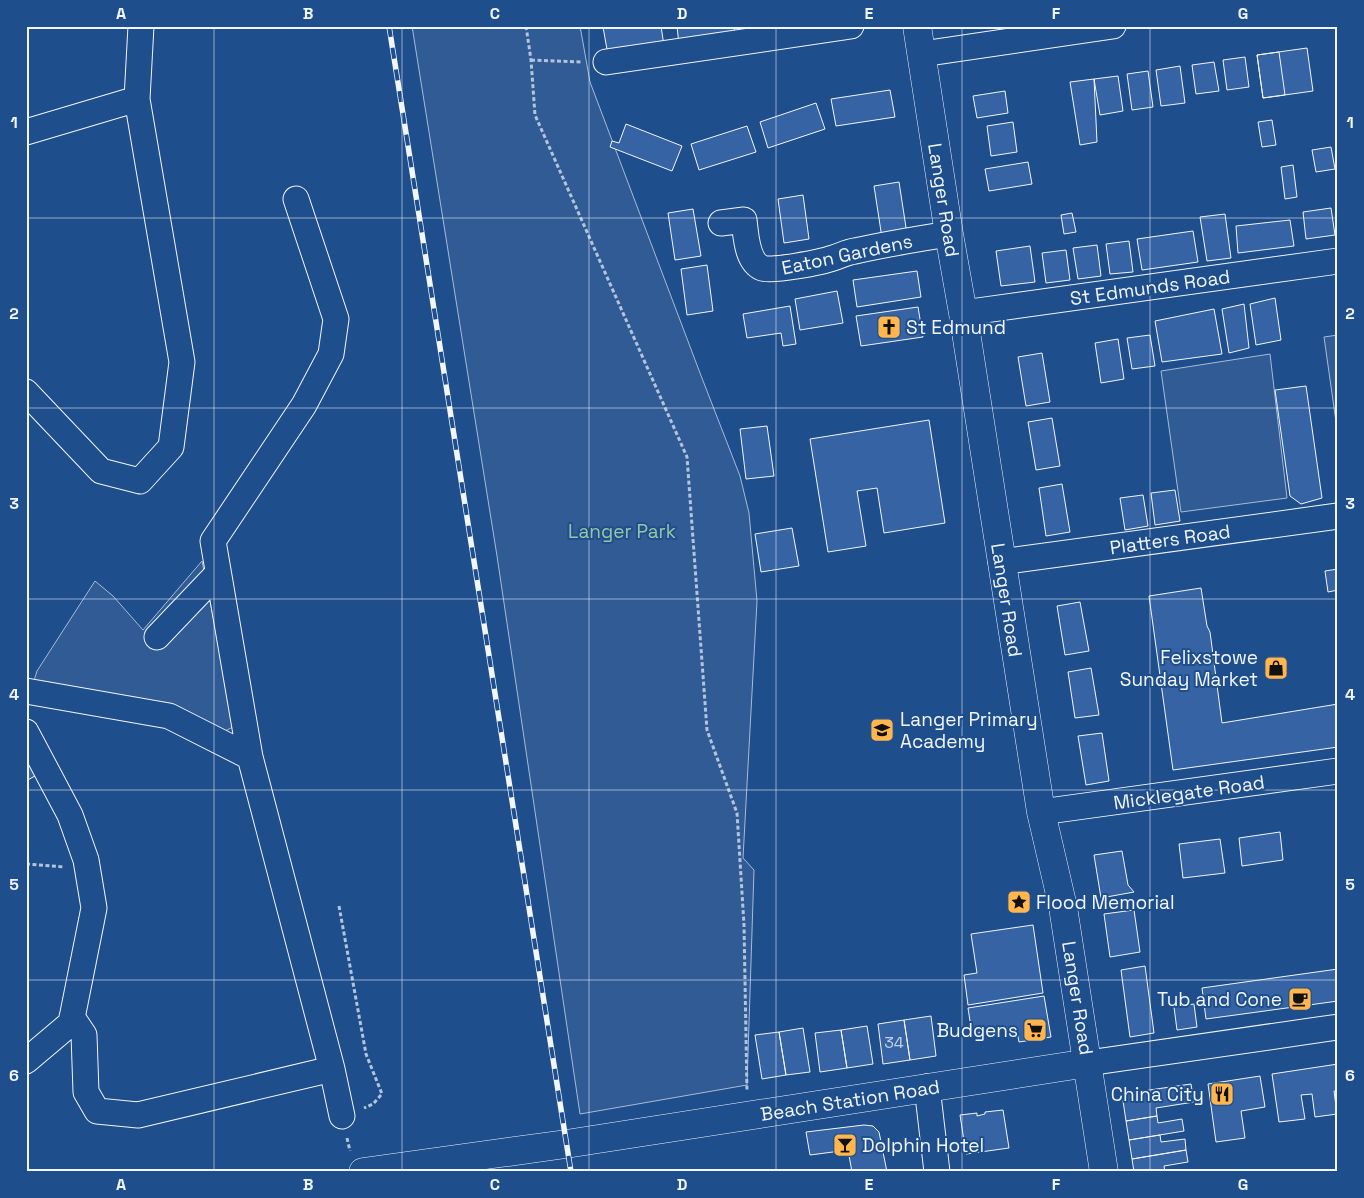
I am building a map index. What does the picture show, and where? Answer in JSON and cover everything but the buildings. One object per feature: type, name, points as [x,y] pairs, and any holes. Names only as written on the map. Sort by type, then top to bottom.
[{"type":"main road","name":"Langer Road","points":[[918,26],[949,234],[1041,812],[1063,907],[1104,1172]]},
{"type":"main road","name":"Beach Station Road","points":[[363,1172],[747,1117],[1088,1063]]},
{"type":"street","points":[[26,392],[101,471],[140,481],[171,448],[182,362],[137,99],[141,26]]},
{"type":"street","points":[[606,62],[852,26]]},
{"type":"street","points":[[922,54],[1113,26]]},
{"type":"street","points":[[26,132],[137,99]]},
{"type":"street","points":[[296,199],[336,319],[331,354],[304,405],[213,541],[250,757],[332,1069],[342,1116]]},
{"type":"street","name":"Eaton Gardens","points":[[721,224],[744,220],[753,260],[761,268],[768,270],[832,259],[849,252],[889,243],[949,234]]},
{"type":"street","name":"St Edmunds Road","points":[[963,313],[1338,261]]},
{"type":"street","name":"Platters Road","points":[[1001,562],[1338,516]]},
{"type":"street","points":[[157,637],[218,573]]},
{"type":"street","points":[[26,691],[169,716],[250,757]]},
{"type":"street","points":[[26,732],[70,815],[86,860],[94,908],[71,1023],[26,1060]]},
{"type":"street","name":"Micklegate Road","points":[[1041,812],[1338,771]]},
{"type":"street","points":[[72,1017],[84,1035],[86,1092],[97,1111],[138,1115],[332,1069]]},
{"type":"street","name":"Beach Station Road","points":[[1088,1063],[1338,1028]]},
{"type":"street","points":[[928,1087],[937,1172]]},
{"type":"path","points":[[526,26],[531,60],[535,115],[687,458],[707,730],[736,813],[744,925],[747,1117]]},
{"type":"path","points":[[531,60],[606,62]]},
{"type":"path","points":[[26,864],[87,869]]},
{"type":"path","points":[[339,906],[366,1054],[382,1094],[373,1104],[342,1116]]},
{"type":"green space","name":"Langer Park","points":[[412,26],[580,26],[590,82],[740,476],[749,513],[757,601],[743,858],[754,870],[747,1085],[580,1114],[497,556]]},
{"type":"green space","points":[[1338,335],[1338,436],[1324,337]]},
{"type":"green space","points":[[1270,354],[1287,498],[1181,512],[1161,371]]},
{"type":"green space","points":[[202,561],[235,726],[225,731],[33,684],[37,671],[95,581],[113,596],[143,630]]},
{"type":"railway","points":[[389,26],[571,1172]]},
{"type":"place","name":"St Edmund","points":[[889,327]]},
{"type":"place","name":"Felixstowe Sunday Market","points":[[1276,668]]},
{"type":"place","name":"Langer Primary Academy","points":[[882,730]]},
{"type":"place","name":"Flood Memorial","points":[[1019,902]]},
{"type":"place","name":"Tub and Cone","points":[[1300,999]]},
{"type":"place","name":"Budgens","points":[[1035,1030]]},
{"type":"place","name":"China City","points":[[1222,1094]]},
{"type":"place","name":"Dolphin Hotel","points":[[845,1145]]}]
